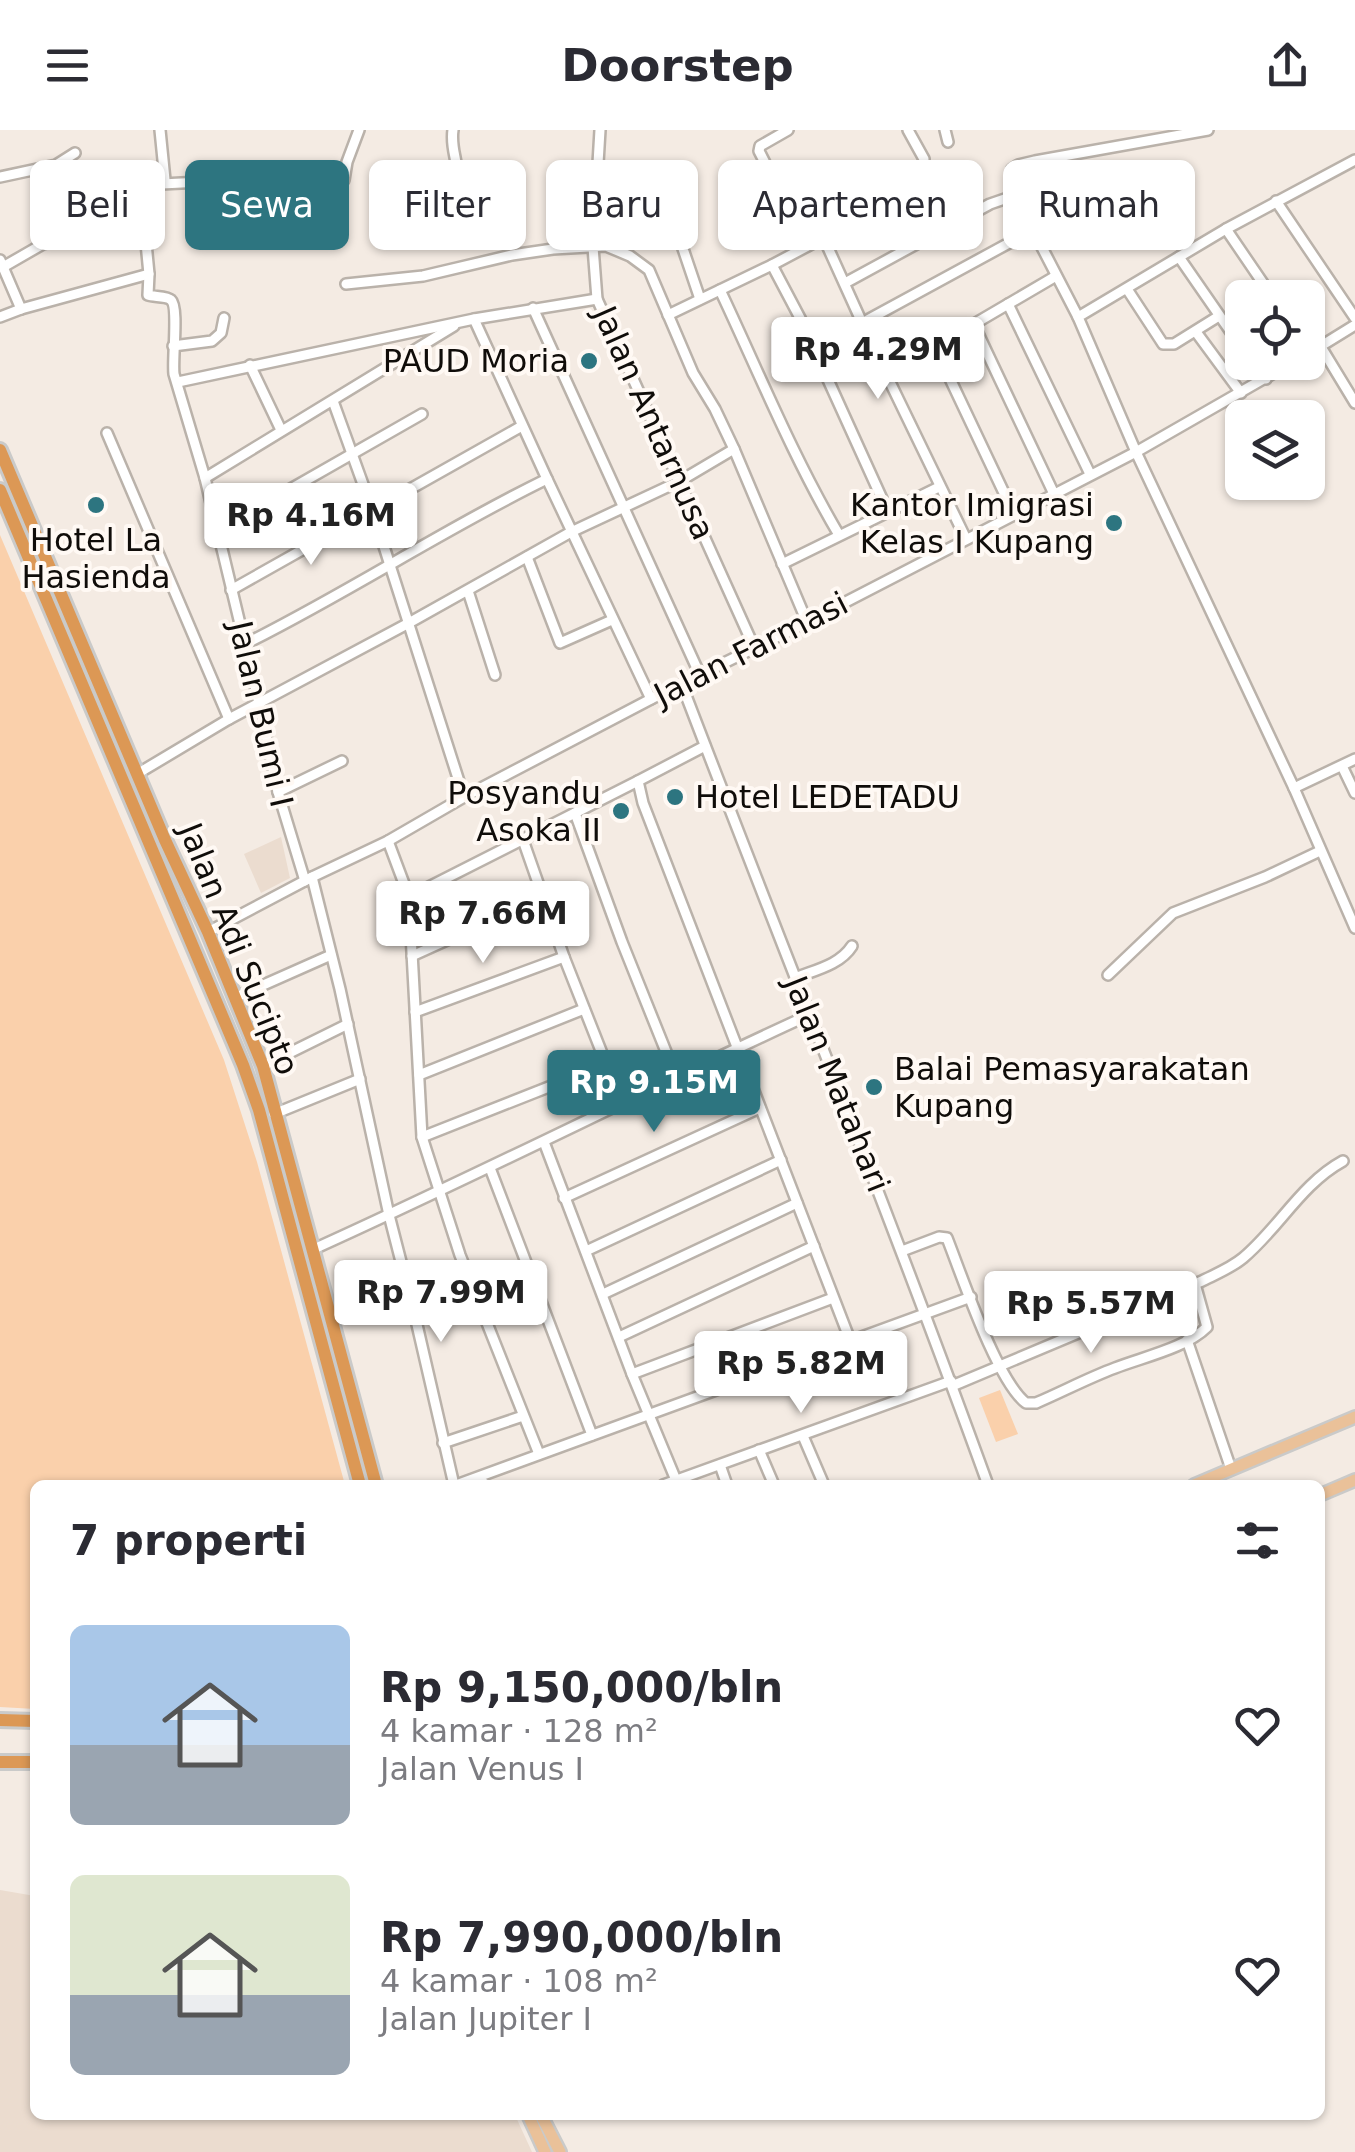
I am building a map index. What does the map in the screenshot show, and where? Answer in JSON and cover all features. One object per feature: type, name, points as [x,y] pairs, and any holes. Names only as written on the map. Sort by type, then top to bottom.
[{"type":"highway","name":"Jalan Adi Sucipto","points":[[0,450],[43,572],[259,1110],[359,1480]]},
{"type":"highway","name":"Jalan Adi Sucipto","points":[[0,490],[138,774],[263,1066],[375,1480]]},
{"type":"highway","points":[[285,1209],[300,1202]]},
{"type":"highway","points":[[0,1720],[30,1721]]},
{"type":"highway","points":[[0,1762],[30,1762]]},
{"type":"main road","points":[[1206,1480],[1355,1417]]},
{"type":"main road","points":[[1325,1493],[1355,1480]]},
{"type":"main road","points":[[530,2120],[545,2152]]},
{"type":"main road","points":[[544,2120],[560,2152]]},
{"type":"street","points":[[160,130],[164,160]]},
{"type":"street","points":[[165,184],[338,185],[344,180],[359,130]]},
{"type":"street","points":[[453,130],[451,147],[456,160]]},
{"type":"street","name":"Jalan Antarnusa","points":[[598,160],[600,130]]},
{"type":"street","points":[[763,160],[760,146],[788,130]]},
{"type":"street","points":[[908,130],[924,160]]},
{"type":"street","points":[[944,130],[948,142]]},
{"type":"street","points":[[1040,160],[1208,130]]},
{"type":"street","points":[[0,178],[56,165],[75,153]]},
{"type":"street","points":[[1078,317],[1226,229],[1355,160]]},
{"type":"street","points":[[845,283],[1003,200]]},
{"type":"street","points":[[1276,201],[1355,322],[1325,342]]},
{"type":"street","points":[[1226,229],[1261,280]]},
{"type":"street","points":[[862,323],[1003,247]]},
{"type":"street","points":[[21,309],[2,264],[30,250]]},
{"type":"street","points":[[0,317],[149,274],[147,250]]},
{"type":"street","points":[[346,284],[423,276],[512,254],[565,250]]},
{"type":"street","name":"Jalan Antarnusa","points":[[592,250],[596,299],[754,647]]},
{"type":"street","points":[[616,250],[649,270],[692,373],[734,449],[807,622]]},
{"type":"street","points":[[684,250],[700,300]]},
{"type":"street","points":[[668,315],[800,250]]},
{"type":"street","points":[[828,250],[966,539]]},
{"type":"street","points":[[1044,250],[1078,317],[1320,852],[1352,913],[1355,928]]},
{"type":"street","points":[[1179,257],[1225,324]]},
{"type":"street","points":[[772,265],[888,512]]},
{"type":"street","name":"Jalan Bumi I","points":[[149,274],[148,295],[171,300],[176,312],[173,366],[218,530],[278,792],[331,955],[454,1480]]},
{"type":"street","points":[[887,375],[1056,276]]},
{"type":"street","points":[[1127,289],[1160,343],[1174,344],[1219,316]]},
{"type":"street","points":[[720,290],[787,439],[839,536]]},
{"type":"street","points":[[178,382],[533,308],[596,299]]},
{"type":"street","points":[[1008,304],[1090,474]]},
{"type":"street","points":[[533,308],[700,675]]},
{"type":"street","points":[[173,346],[217,338],[224,318]]},
{"type":"street","points":[[474,320],[651,699]]},
{"type":"street","points":[[205,478],[458,324]]},
{"type":"street","points":[[974,326],[1054,494]]},
{"type":"street","points":[[1196,332],[1241,394]]},
{"type":"street","points":[[935,347],[1014,514]]},
{"type":"street","points":[[250,365],[280,430]]},
{"type":"street","points":[[1325,366],[1355,403]]},
{"type":"street","name":"Jalan Farmasi","points":[[208,932],[388,841],[651,699],[1136,452],[1263,380]]},
{"type":"street","points":[[332,401],[373,512],[464,798]]},
{"type":"street","points":[[218,530],[422,414]]},
{"type":"street","points":[[231,590],[522,426]]},
{"type":"street","points":[[107,433],[229,719]]},
{"type":"street","points":[[138,774],[229,719],[571,532],[680,480],[734,449]]},
{"type":"street","points":[[245,644],[548,480]]},
{"type":"street","points":[[782,564],[939,486]]},
{"type":"street","points":[[527,557],[560,643],[612,620]]},
{"type":"street","points":[[468,591],[495,675]]},
{"type":"street","name":"Jalan Matahari","points":[[682,686],[926,1312],[986,1480]]},
{"type":"street","points":[[409,897],[705,746]]},
{"type":"street","points":[[1294,788],[1355,758]]},
{"type":"street","points":[[278,792],[342,761]]},
{"type":"street","points":[[1342,766],[1355,793]]},
{"type":"street","points":[[638,781],[643,803],[850,1340]]},
{"type":"street","points":[[575,813],[677,1078]]},
{"type":"street","points":[[523,840],[622,1104]]},
{"type":"street","points":[[388,841],[409,897],[422,1137],[438,1192],[539,1454]]},
{"type":"street","points":[[1108,975],[1173,912],[1320,852]]},
{"type":"street","points":[[412,956],[542,897]]},
{"type":"street","points":[[795,978],[835,962],[852,946]]},
{"type":"street","points":[[234,998],[331,955]]},
{"type":"street","points":[[415,1012],[564,957]]},
{"type":"street","points":[[419,1075],[584,1010]]},
{"type":"street","points":[[314,1250],[809,1015]]},
{"type":"street","points":[[263,1066],[348,1024]]},
{"type":"street","points":[[422,1137],[607,1064]]},
{"type":"street","points":[[274,1114],[360,1079]]},
{"type":"street","points":[[564,1198],[760,1108]]},
{"type":"street","points":[[544,1142],[676,1480]]},
{"type":"street","points":[[586,1251],[781,1160]]},
{"type":"street","points":[[684,1480],[1000,1367],[1195,1284],[1242,1260],[1314,1180],[1344,1161]]},
{"type":"street","points":[[490,1168],[592,1435]]},
{"type":"street","points":[[602,1294],[797,1203]]},
{"type":"street","points":[[902,1251],[945,1236],[1000,1367],[1022,1400],[1036,1403],[1205,1330],[1195,1284]]},
{"type":"street","points":[[619,1338],[814,1246]]},
{"type":"street","points":[[415,1316],[474,1289]]},
{"type":"street","points":[[469,1480],[971,1297]]},
{"type":"street","points":[[632,1374],[833,1298]]},
{"type":"street","points":[[1187,1340],[1231,1469]]},
{"type":"street","points":[[443,1443],[523,1416]]},
{"type":"street","points":[[803,1436],[822,1480]]},
{"type":"street","points":[[760,1450],[772,1480]]},
{"type":"street","points":[[720,1464],[725,1480]]},
{"type":"shaded area","points":[[0,535],[224,1060],[257,1162],[344,1480],[30,1480],[30,1709],[0,1707]]},
{"type":"shaded area","points":[[281,837],[290,878],[261,893],[244,854]]},
{"type":"shaded area","points":[[1000,1390],[1018,1434],[996,1442],[979,1398]]},
{"type":"shaded area","points":[[0,1890],[30,1895],[30,2120],[517,2120],[532,2152],[0,2152]]},
{"type":"place","name":"PAUD Moria","points":[[589,361]]},
{"type":"place","name":"Hotel La Hasienda","points":[[96,505]]},
{"type":"place","name":"Kantor Imigrasi Kelas I Kupang","points":[[1114,523]]},
{"type":"place","name":"Hotel LEDETADU","points":[[675,797]]},
{"type":"place","name":"Posyandu Asoka II","points":[[621,811]]},
{"type":"place","name":"Balai Pemasyarakatan Kupang","points":[[874,1087]]}]
